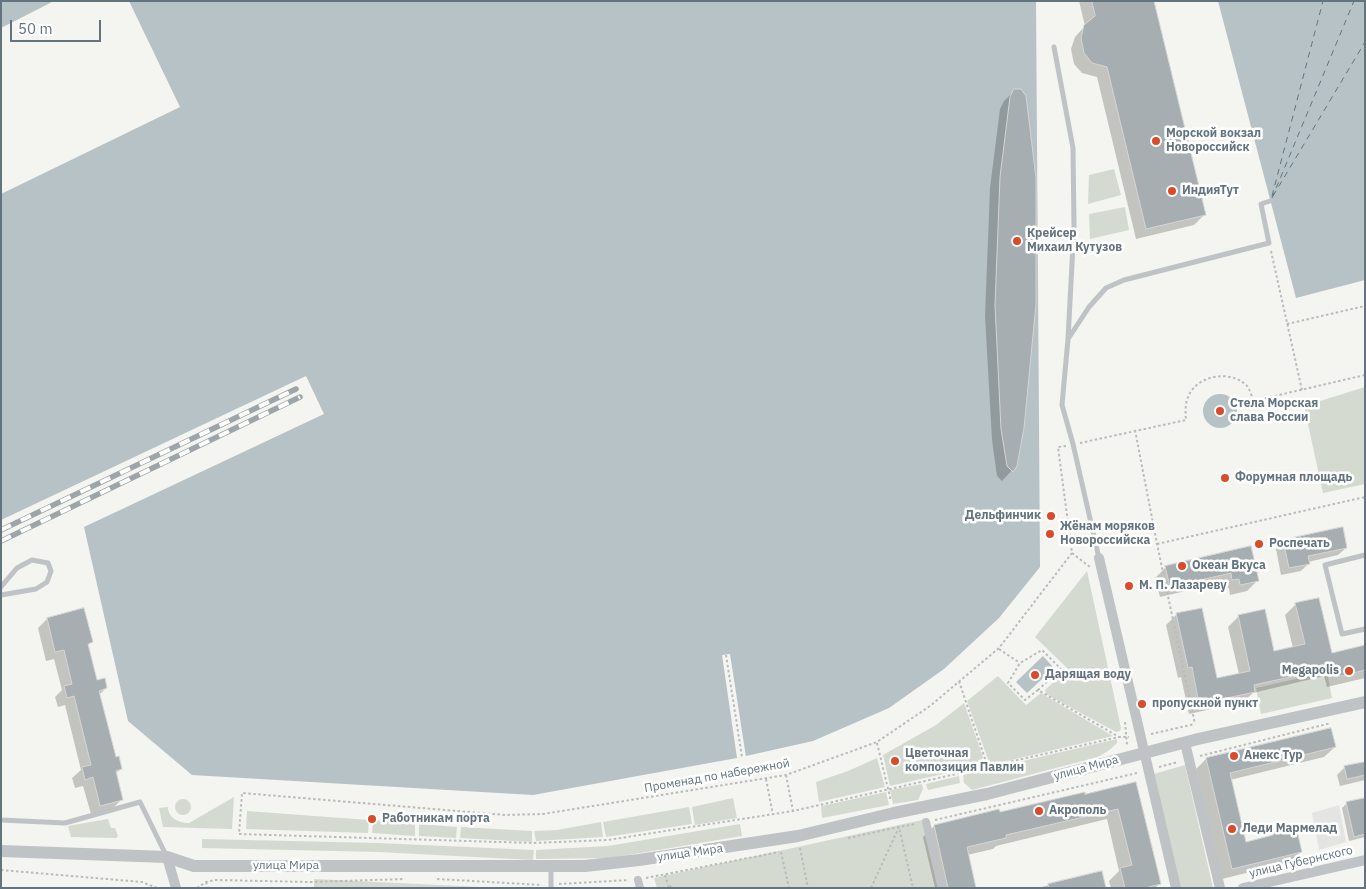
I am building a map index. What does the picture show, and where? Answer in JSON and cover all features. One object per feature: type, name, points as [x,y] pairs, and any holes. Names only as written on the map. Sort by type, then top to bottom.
[{"type":"street","points":[[1099,558],[1176,888]]},
{"type":"street","name":"улица Мира","points":[[1,851],[167,857],[194,866],[585,866],[779,840],[894,813],[987,794],[1198,739],[1365,702]]},
{"type":"street","points":[[1185,743],[1220,888]]},
{"type":"street","points":[[926,822],[942,888]]},
{"type":"street","points":[[167,857],[176,888]]},
{"type":"street","name":"улица Губернского","points":[[1243,888],[1365,860]]},
{"type":"lane","points":[[1054,47],[1073,148],[1074,226],[1068,339],[1062,405],[1073,444],[1099,558]]},
{"type":"lane","points":[[1068,339],[1089,308],[1106,288],[1124,280],[1269,243],[1261,204],[1270,201]]},
{"type":"lane","points":[[1365,555],[1325,565],[1342,634],[1365,629]]},
{"type":"lane","points":[[1,587],[17,568],[32,560],[48,563],[51,571],[47,582],[36,589],[1,595]]},
{"type":"lane","points":[[1,820],[65,823],[140,802],[167,857]]},
{"type":"lane","points":[[551,866],[551,888]]},
{"type":"path","points":[[1269,243],[1302,390]]},
{"type":"path","points":[[1287,324],[1365,306]]},
{"type":"path","points":[[1090,567],[1072,552],[1058,447],[1186,420],[1185,406],[1191,391],[1201,382],[1219,376],[1236,378],[1248,387],[1253,401],[1365,375]]},
{"type":"path","points":[[1135,430],[1198,739]]},
{"type":"path","points":[[1157,544],[1365,498]]},
{"type":"path","name":"Променад по набережной","points":[[773,815],[608,840],[533,843],[239,834],[242,792],[505,815],[533,814],[786,775],[877,742],[930,706],[999,648],[1072,552]]},
{"type":"path","points":[[999,648],[1020,663]]},
{"type":"path","points":[[1042,650],[1061,669],[1038,690],[1025,700],[1008,683],[1020,663],[1042,650]]},
{"type":"path","points":[[726,655],[742,757]]},
{"type":"path","points":[[960,681],[988,768]]},
{"type":"path","points":[[1038,690],[1119,737],[1125,738],[1195,724]]},
{"type":"path","points":[[1123,715],[1129,757]]},
{"type":"path","points":[[766,779],[773,815],[1119,737]]},
{"type":"path","points":[[877,742],[894,813]]},
{"type":"path","points":[[786,775],[793,812]]},
{"type":"path","points":[[845,838],[926,822]]},
{"type":"path","points":[[871,888],[899,827]]},
{"type":"path","points":[[899,827],[913,888]]},
{"type":"path","points":[[800,848],[808,888]]},
{"type":"path","points":[[781,852],[789,888]]},
{"type":"path","points":[[1,870],[142,882],[157,888]]},
{"type":"path","points":[[665,875],[668,886],[672,888]]},
{"type":"path","points":[[206,882],[208,888]]},
{"type":"path","points":[[310,882],[311,888]]},
{"type":"shaded area","points":[[1,1],[54,1],[1,28]]},
{"type":"shaded area","points":[[129,1],[1036,1],[1040,567],[999,618],[944,669],[889,708],[813,741],[737,758],[533,795],[192,775],[128,721],[84,527],[324,414],[306,376],[1,520],[1,194],[180,107]]},
{"type":"shaded area","points":[[1218,1],[1365,1],[1365,280],[1296,298]]},
{"type":"shaded area","points":[[1114,169],[1121,195],[1088,204],[1089,175]]},
{"type":"shaded area","points":[[1125,207],[1129,230],[1090,239],[1089,214]]},
{"type":"shaded area","points":[[1365,387],[1365,484],[1323,493],[1304,406]]},
{"type":"shaded area","points":[[1220,394],[1227,395],[1232,399],[1236,404],[1236,418],[1232,423],[1227,427],[1220,428],[1213,427],[1208,423],[1204,418],[1203,411],[1204,404],[1208,399],[1213,395]]},
{"type":"shaded area","points":[[1087,571],[1121,728],[1120,731],[1116,732],[1046,694],[1045,690],[1068,669],[1035,637]]},
{"type":"shaded area","name":"Дарящая воду","points":[[1043,656],[1054,668],[1027,693],[1016,682]]},
{"type":"shaded area","points":[[1327,672],[1332,698],[1261,714],[1256,688]]},
{"type":"shaded area","points":[[998,676],[1026,705],[1041,693],[1113,736],[990,765],[967,701]]},
{"type":"shaded area","points":[[964,703],[983,757],[978,766],[890,786],[883,755],[936,725]]},
{"type":"shaded area","points":[[1117,739],[1117,743],[1112,748],[1094,758],[972,790],[964,783],[963,775]]},
{"type":"shaded area","points":[[877,758],[885,787],[819,802],[816,782]]},
{"type":"shaded area","points":[[1185,765],[1213,888],[1180,888],[1154,774]]},
{"type":"shaded area","points":[[959,776],[960,783],[928,790],[926,784]]},
{"type":"shaded area","points":[[922,784],[923,789],[918,800],[893,804],[890,790]]},
{"type":"shaded area","points":[[886,792],[889,805],[822,818],[821,806]]},
{"type":"shaded area","points":[[234,797],[232,829],[163,827],[159,808],[168,807],[172,817],[189,823]]},
{"type":"shaded area","points":[[733,798],[737,818],[695,825],[692,807]]},
{"type":"shaded area","points":[[183,799],[191,807],[183,815],[175,807]]},
{"type":"shaded area","points":[[1339,805],[1346,842],[1319,850],[1312,813]]},
{"type":"shaded area","points":[[689,807],[692,824],[606,837],[603,822]]},
{"type":"shaded area","points":[[247,811],[369,820],[368,833],[246,829]]},
{"type":"shaded area","points":[[108,819],[111,828],[115,828],[118,836],[116,838],[71,837],[68,826]]},
{"type":"shaded area","points":[[373,820],[415,823],[415,836],[372,833]]},
{"type":"shaded area","points":[[922,820],[938,888],[657,888],[654,878]]},
{"type":"shaded area","points":[[601,822],[603,837],[536,841],[534,831],[557,830]]},
{"type":"shaded area","points":[[419,824],[457,827],[456,838],[419,836]]},
{"type":"shaded area","points":[[740,824],[742,836],[610,858],[536,859],[536,850],[608,846]]},
{"type":"shaded area","points":[[461,827],[532,831],[532,842],[460,838]]},
{"type":"shaded area","points":[[202,839],[378,843],[534,850],[533,860],[378,852],[202,848]]},
{"type":"shaded area","points":[[314,879],[502,888],[314,887]]},
{"type":"pier","points":[[730,654],[746,757],[737,758],[722,655]]},
{"type":"building","name":"Морской вокзал Новороссийск","points":[[1092,1],[1154,1],[1206,215],[1146,229],[1107,67],[1092,63],[1084,53],[1081,38],[1084,25],[1095,16]]},
{"type":"building","name":"Крейсер Михаил Кутузов","points":[[1014,89],[1021,89],[1026,96],[1036,178],[1036,304],[1024,428],[1017,466],[1013,472],[1007,466],[1001,429],[995,305],[1000,177],[1010,97]]},
{"type":"building","points":[[1343,527],[1347,548],[1308,556],[1310,564],[1289,568],[1283,540]]},
{"type":"building","points":[[1251,546],[1259,581],[1240,585],[1239,579],[1232,580],[1231,573],[1170,587],[1165,566]]},
{"type":"building","points":[[1319,598],[1332,653],[1365,645],[1365,670],[1337,677],[1335,667],[1254,685],[1255,692],[1199,704],[1192,667],[1188,668],[1176,613],[1202,608],[1217,678],[1250,671],[1238,615],[1265,609],[1274,651],[1305,644],[1295,603]]},
{"type":"building","points":[[84,608],[93,642],[88,644],[97,680],[105,678],[107,688],[99,691],[116,757],[119,756],[122,769],[116,771],[123,800],[100,806],[93,777],[85,780],[82,767],[91,765],[74,696],[67,698],[64,686],[72,684],[64,650],[55,652],[47,618]]},
{"type":"building","points":[[1331,728],[1336,747],[1230,773],[1246,842],[1273,835],[1273,831],[1296,826],[1302,852],[1232,869],[1206,758]]},
{"type":"building","points":[[1365,762],[1365,775],[1347,779],[1344,766]]},
{"type":"building","points":[[1136,782],[1161,884],[1145,888],[1125,888],[1120,868],[1132,865],[1118,809],[1006,835],[1006,838],[967,847],[976,888],[948,888],[934,825],[999,809],[1000,812]]},
{"type":"building","points":[[1365,798],[1365,834],[1354,837],[1346,802]]},
{"type":"building","points":[[1102,871],[1106,888],[1049,888],[1048,884]]},
{"type":"ferry route","points":[[1272,196],[1323,1]]},
{"type":"ferry route","points":[[1272,198],[1354,1]]},
{"type":"ferry route","points":[[1273,196],[1365,42]]},
{"type":"railway","points":[[1,530],[296,389]]},
{"type":"railway","points":[[1,541],[300,397]]},
{"type":"place","name":"Морской вокзал Новороссийск","points":[[1156,141]]},
{"type":"place","name":"ИндияТут","points":[[1172,191]]},
{"type":"place","name":"Крейсер Михаил Кутузов","points":[[1017,241]]},
{"type":"place","name":"Стела Морская слава России","points":[[1220,411]]},
{"type":"place","name":"Форумная площадь","points":[[1225,478]]},
{"type":"place","name":"Дельфинчик","points":[[1051,516]]},
{"type":"place","name":"Жёнам моряков Новороссийска","points":[[1050,534]]},
{"type":"place","name":"Роспечать","points":[[1259,544]]},
{"type":"place","name":"Океан Вкуса","points":[[1182,566]]},
{"type":"place","name":"М. П. Лазареву","points":[[1129,586]]},
{"type":"place","name":"Megapolis","points":[[1349,671]]},
{"type":"place","name":"Дарящая воду","points":[[1035,675]]},
{"type":"place","name":"пропускной пункт","points":[[1142,704]]},
{"type":"place","name":"Анекс Тур","points":[[1234,756]]},
{"type":"place","name":"Цветочная композиция Павлин","points":[[895,761]]},
{"type":"place","name":"Акрополь","points":[[1039,811]]},
{"type":"place","name":"Работникам порта","points":[[372,819]]},
{"type":"place","name":"Леди Мармелад","points":[[1232,829]]}]
